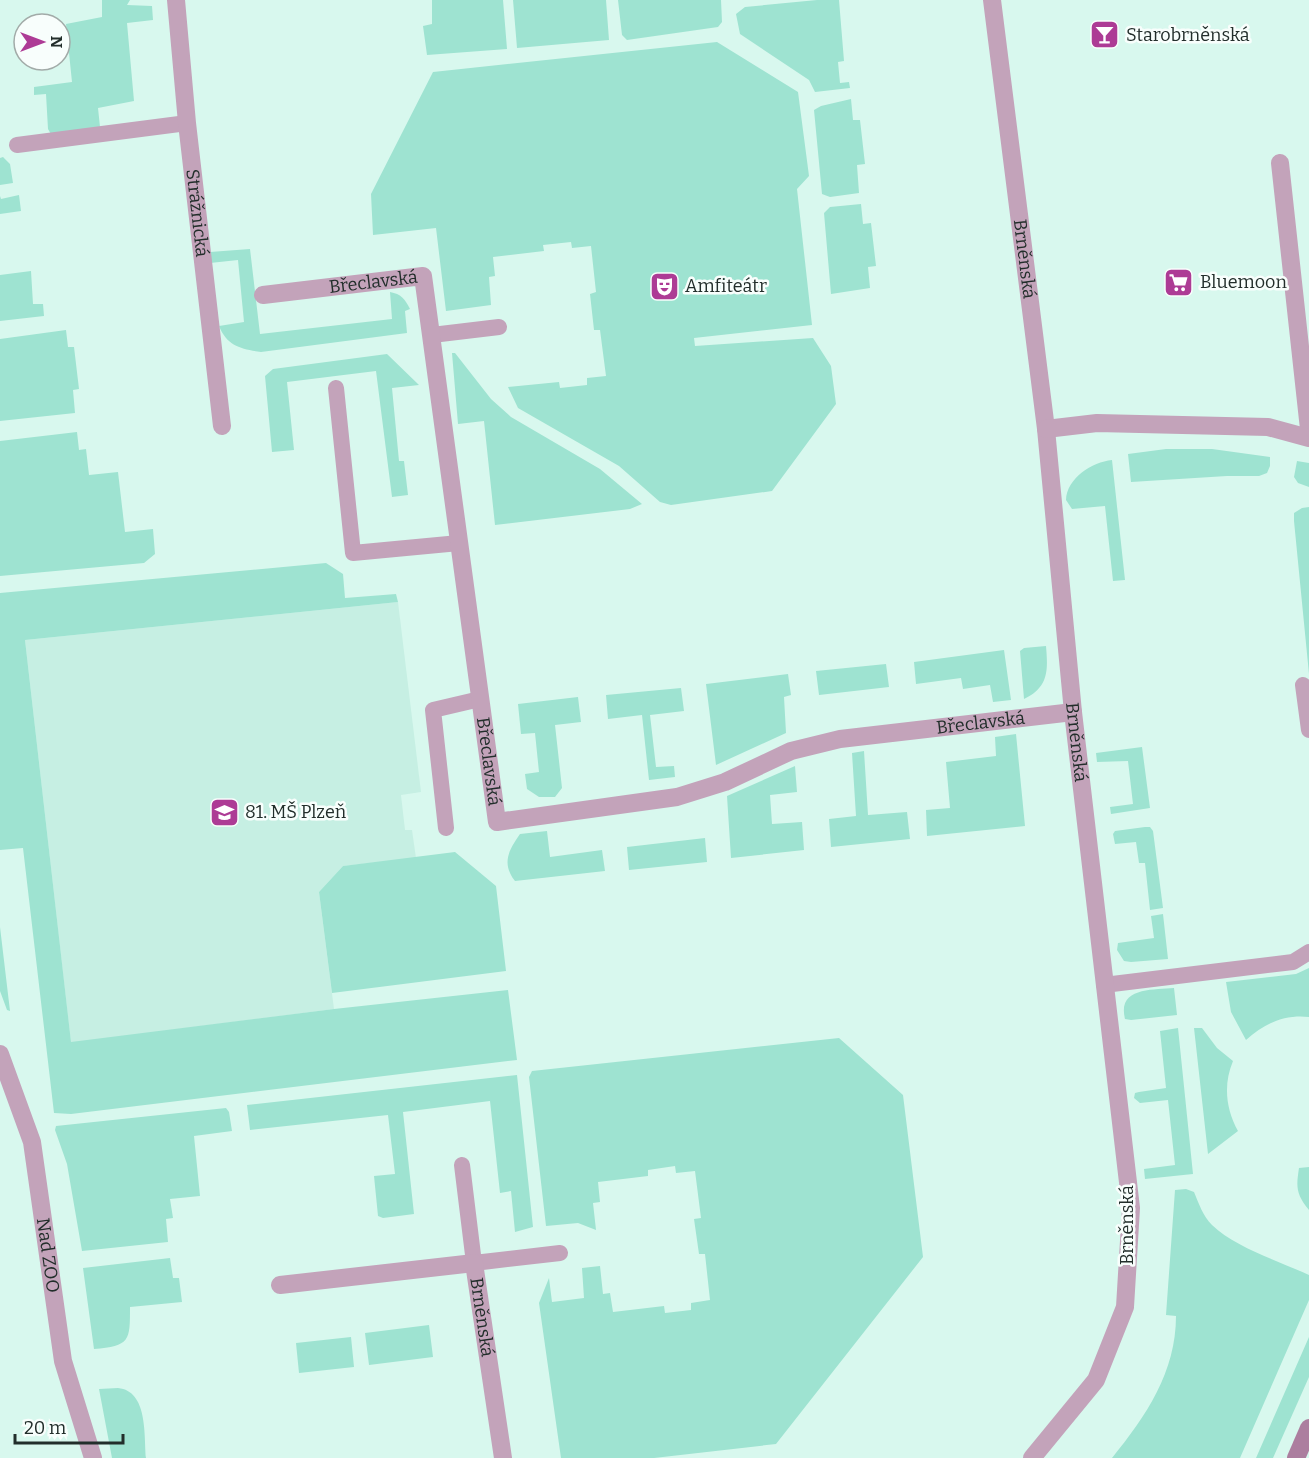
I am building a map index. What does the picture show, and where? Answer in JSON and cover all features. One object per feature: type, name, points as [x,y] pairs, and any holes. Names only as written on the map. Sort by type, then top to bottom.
[{"type":"street","name":"Strážnická","points":[[176,0],[187,123],[222,426]]},
{"type":"street","name":"Brněnská","points":[[992,0],[1046,429],[1073,712],[1131,1208],[1125,1307],[1096,1380],[1032,1458]]},
{"type":"street","points":[[1280,163],[1309,429]]},
{"type":"street","name":"Břeclavská","points":[[263,295],[423,276],[497,822],[677,797],[725,782],[791,751],[840,739],[1073,712]]},
{"type":"street","points":[[1046,429],[1097,423],[1268,427],[1309,438]]},
{"type":"street","name":"Nad ZOO","points":[[0,1054],[32,1142],[63,1361],[93,1458]]},
{"type":"street","name":"Brněnská","points":[[280,1285],[474,1263],[503,1458]]},
{"type":"street","points":[[1296,1458],[1309,1428]]},
{"type":"lane","points":[[17,146],[187,123]]},
{"type":"lane","points":[[432,335],[499,327]]},
{"type":"lane","points":[[336,388],[353,553],[459,543]]},
{"type":"lane","points":[[1303,685],[1309,730]]},
{"type":"lane","points":[[446,828],[434,710],[480,699]]},
{"type":"lane","points":[[1104,985],[1293,962],[1309,951]]},
{"type":"lane","points":[[462,1165],[474,1263],[560,1253]]},
{"type":"shaded area","points":[[102,0],[130,0],[127,5],[152,6],[153,20],[127,23],[134,101],[98,108],[100,127],[52,136],[48,129],[46,94],[34,95],[34,87],[72,82],[72,23],[102,17]]},
{"type":"shaded area","points":[[432,0],[503,0],[507,49],[427,55],[423,26],[432,24]]},
{"type":"shaded area","points":[[513,0],[606,0],[609,40],[517,48]]},
{"type":"shaded area","points":[[618,0],[721,0],[722,22],[718,27],[627,40],[622,35]]},
{"type":"shaded area","points":[[839,0],[844,61],[838,62],[840,83],[849,82],[850,88],[815,92],[809,80],[740,34],[736,14],[745,7]]},
{"type":"shaded area","points":[[717,42],[798,92],[809,176],[797,189],[812,325],[694,338],[695,346],[813,338],[831,366],[836,404],[772,491],[671,505],[660,502],[619,466],[518,408],[508,387],[559,382],[560,388],[587,385],[587,378],[606,376],[600,330],[594,330],[590,294],[596,292],[591,246],[572,248],[571,242],[543,245],[544,251],[493,257],[495,276],[489,277],[491,305],[446,311],[436,228],[373,235],[371,194],[433,72]]},
{"type":"shaded area","points":[[851,99],[853,120],[860,120],[865,164],[857,165],[859,193],[830,197],[822,194],[814,110],[821,106]]},
{"type":"shaded area","points":[[3,157],[10,164],[13,183],[0,185],[0,158]]},
{"type":"shaded area","points":[[19,195],[21,211],[0,214],[0,196],[1,199]]},
{"type":"shaded area","points":[[861,204],[863,224],[871,223],[876,266],[868,267],[870,288],[831,294],[824,213],[830,207]]},
{"type":"shaded area","points":[[250,249],[260,334],[392,319],[390,292],[402,298],[410,309],[405,311],[407,333],[261,352],[236,345],[226,338],[219,326],[244,322],[238,260],[210,263],[210,252]]},
{"type":"shaded area","points":[[31,271],[33,304],[43,304],[44,316],[0,321],[0,275]]},
{"type":"shaded area","points":[[66,330],[68,347],[74,347],[79,389],[73,390],[75,413],[0,421],[0,339]]},
{"type":"shaded area","points":[[452,353],[455,353],[491,399],[511,417],[600,469],[642,504],[630,509],[495,525],[484,421],[458,424]]},
{"type":"shaded area","points":[[387,354],[419,385],[392,388],[399,461],[404,461],[408,495],[392,497],[376,371],[287,382],[294,450],[272,452],[265,376],[273,369]]},
{"type":"shaded area","points":[[77,432],[79,450],[86,449],[89,475],[118,472],[125,532],[153,529],[155,554],[144,563],[0,576],[0,441]]},
{"type":"shaded area","points":[[1166,449],[1212,449],[1270,457],[1270,466],[1267,473],[1259,476],[1131,482],[1128,454]]},
{"type":"shaded area","points":[[1112,460],[1125,580],[1113,581],[1105,506],[1072,509],[1066,500],[1071,485],[1082,472],[1104,461]]},
{"type":"shaded area","points":[[1297,461],[1309,463],[1309,487],[1298,483],[1294,477]]},
{"type":"shaded area","points":[[1309,507],[1309,674],[1294,513]]},
{"type":"shaded area","points":[[326,563],[343,574],[345,598],[396,594],[398,602],[25,640],[71,1042],[508,990],[517,1060],[71,1114],[54,1113],[23,848],[0,850],[0,593]]},
{"type":"shaded area","name":"81. MŠ Plzeň","points":[[398,602],[421,792],[401,795],[405,830],[412,830],[416,858],[343,866],[319,892],[334,1009],[71,1043],[25,640]]},
{"type":"shaded area","points":[[1046,646],[1045,677],[1038,689],[1024,699],[1020,651],[1024,648]]},
{"type":"shaded area","points":[[1004,650],[1011,700],[993,702],[990,685],[963,689],[961,678],[916,684],[914,662]]},
{"type":"shaded area","points":[[886,664],[889,687],[819,695],[816,671]]},
{"type":"shaded area","points":[[788,674],[791,695],[784,697],[786,733],[716,765],[706,684]]},
{"type":"shaded area","points":[[681,688],[684,711],[650,715],[656,767],[674,766],[675,777],[649,780],[642,715],[608,719],[606,695]]},
{"type":"shaded area","points":[[578,697],[581,722],[555,725],[562,788],[555,797],[539,797],[527,789],[525,774],[539,772],[535,733],[521,734],[518,704]]},
{"type":"shaded area","points":[[1016,734],[1025,826],[927,836],[926,810],[950,808],[946,762],[996,756],[995,737]]},
{"type":"shaded area","points":[[1142,747],[1150,808],[1111,814],[1110,807],[1133,804],[1128,761],[1097,762],[1096,753]]},
{"type":"shaded area","points":[[864,751],[868,815],[907,812],[910,839],[831,847],[829,819],[856,816],[852,753]]},
{"type":"shaded area","points":[[795,766],[797,792],[770,795],[772,824],[802,822],[804,850],[731,858],[727,796]]},
{"type":"shaded area","points":[[1150,827],[1153,831],[1163,908],[1150,910],[1145,863],[1139,863],[1136,842],[1115,844],[1113,834],[1115,831]]},
{"type":"shaded area","points":[[547,831],[550,857],[602,850],[605,871],[515,881],[508,868],[508,857],[516,840],[520,834]]},
{"type":"shaded area","points":[[705,838],[707,862],[629,870],[627,847]]},
{"type":"shaded area","points":[[455,852],[496,886],[506,971],[332,993],[319,892],[343,866]]},
{"type":"shaded area","points":[[1163,914],[1168,959],[1124,961],[1117,950],[1118,943],[1154,938],[1151,916]]},
{"type":"shaded area","points":[[0,927],[10,1011],[7,1010],[0,991]]},
{"type":"shaded area","points":[[1309,968],[1309,1017],[1291,1017],[1275,1021],[1246,1040],[1231,1012],[1226,982],[1296,974]]},
{"type":"shaded area","points":[[1174,988],[1177,1015],[1125,1019],[1126,1001],[1131,996],[1147,990]]},
{"type":"shaded area","points":[[1178,1028],[1193,1174],[1145,1179],[1144,1169],[1175,1165],[1168,1100],[1140,1103],[1134,1098],[1135,1093],[1166,1088],[1160,1031]]},
{"type":"shaded area","points":[[1194,1028],[1202,1028],[1217,1048],[1233,1061],[1228,1079],[1227,1097],[1238,1131],[1208,1154]]},
{"type":"shaded area","points":[[839,1038],[903,1095],[923,1257],[776,1444],[654,1458],[561,1458],[539,1303],[549,1278],[552,1302],[584,1298],[582,1268],[600,1266],[603,1294],[610,1293],[613,1312],[664,1306],[665,1313],[691,1310],[691,1303],[710,1300],[705,1254],[699,1254],[694,1219],[701,1218],[695,1171],[676,1173],[675,1166],[648,1170],[648,1176],[598,1182],[600,1202],[593,1203],[596,1230],[578,1223],[546,1226],[529,1077],[532,1071]]},
{"type":"shaded area","points":[[517,1075],[533,1227],[515,1232],[511,1191],[500,1193],[490,1101],[403,1112],[414,1214],[383,1218],[378,1216],[374,1176],[395,1174],[388,1115],[250,1130],[247,1105]]},
{"type":"shaded area","points":[[226,1108],[229,1112],[232,1131],[194,1136],[200,1196],[170,1199],[173,1218],[166,1219],[168,1242],[82,1251],[67,1164],[55,1130],[56,1126]]},
{"type":"shaded area","points":[[1309,1167],[1309,1210],[1299,1195],[1297,1185],[1299,1168]]},
{"type":"shaded area","points":[[1186,1189],[1194,1192],[1206,1218],[1212,1225],[1233,1241],[1309,1275],[1309,1300],[1240,1458],[1112,1458],[1136,1426],[1157,1392],[1171,1356],[1176,1316],[1166,1315],[1175,1190]]},
{"type":"shaded area","points":[[170,1258],[173,1278],[179,1278],[182,1302],[130,1307],[126,1340],[115,1346],[94,1349],[83,1268]]},
{"type":"shaded area","points":[[429,1325],[433,1357],[369,1365],[365,1333]]},
{"type":"shaded area","points":[[351,1337],[354,1367],[299,1373],[296,1343]]},
{"type":"shaded area","points":[[1309,1337],[1309,1377],[1273,1458],[1256,1458]]},
{"type":"shaded area","points":[[118,1388],[128,1391],[140,1405],[146,1458],[112,1458],[99,1389]]},
{"type":"place","name":"Starobrněnská","points":[[1105,35]]},
{"type":"place","name":"Bluemoon","points":[[1179,282]]},
{"type":"place","name":"Amfiteátr","points":[[664,286]]},
{"type":"place","name":"81. MŠ Plzeň","points":[[224,812]]}]
